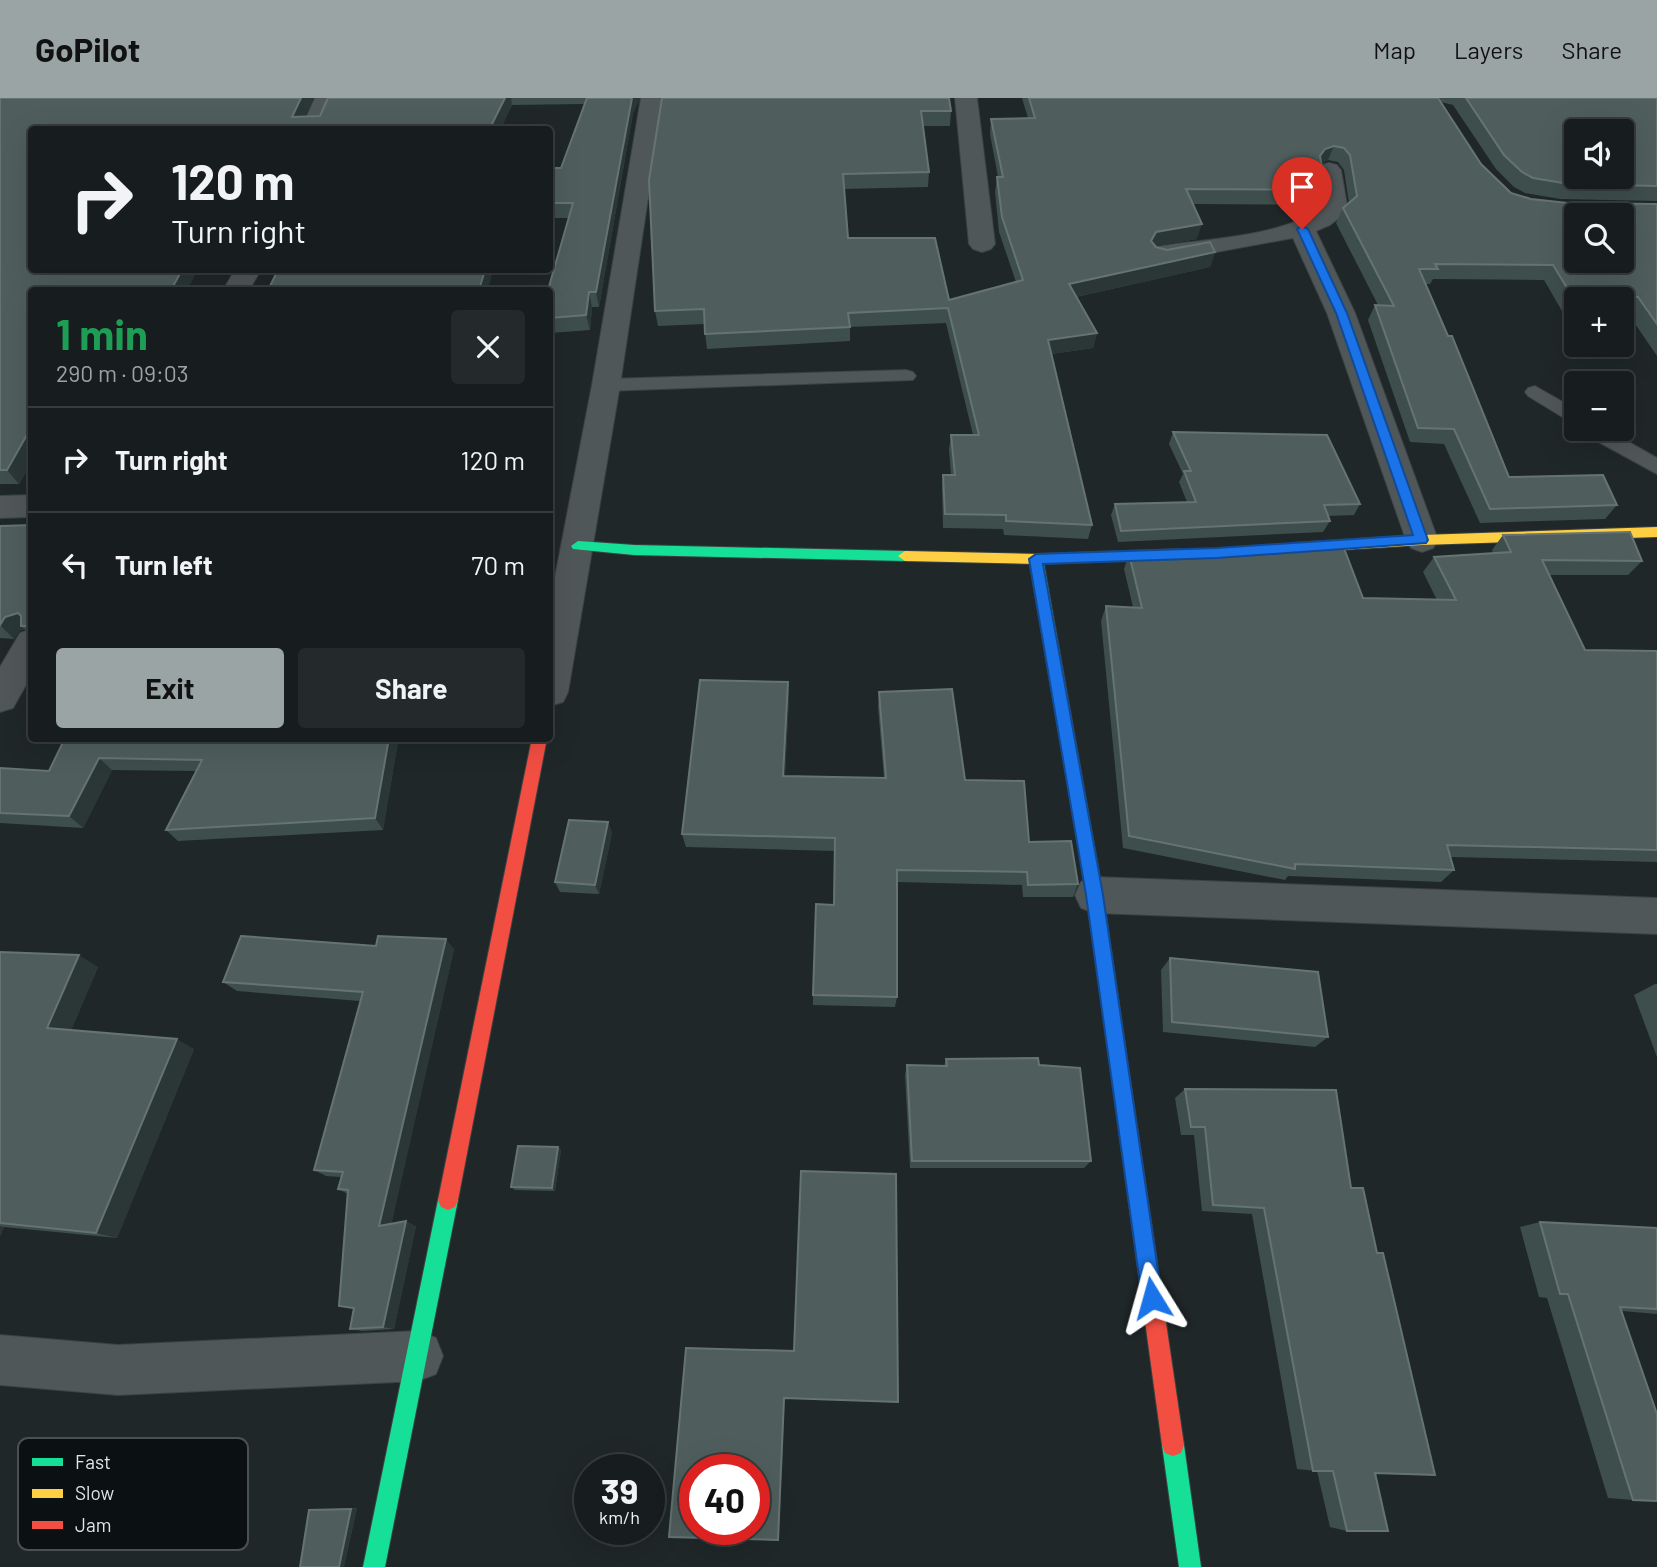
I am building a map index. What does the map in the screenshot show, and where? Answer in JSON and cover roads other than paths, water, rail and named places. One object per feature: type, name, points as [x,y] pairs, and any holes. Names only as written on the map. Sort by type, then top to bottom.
[{"type":"street","points":[[314,126],[326,98]]},
{"type":"street","points":[[553,677],[579,546],[652,98]]},
{"type":"street","points":[[966,98],[982,244]]},
{"type":"street","points":[[1163,254],[1302,229],[1326,219],[1336,211],[1329,170]]},
{"type":"street","points":[[1302,229],[1341,313],[1422,540]]},
{"type":"street","points":[[0,507],[28,506]]},
{"type":"street","points":[[1272,549],[1657,531]]},
{"type":"street","points":[[579,546],[634,550],[1036,559],[1203,553]]},
{"type":"street","points":[[1036,559],[1095,895],[1190,1567]]},
{"type":"street","points":[[0,698],[28,649]]},
{"type":"street","points":[[374,1567],[539,742]]},
{"type":"street","points":[[1095,895],[1657,916]]},
{"type":"street","points":[[0,1360],[118,1370],[418,1356]]},
{"type":"lane","points":[[606,385],[906,376]]},
{"type":"lane","points":[[1535,392],[1564,411]]},
{"type":"lane","points":[[1612,441],[1657,467]]}]
